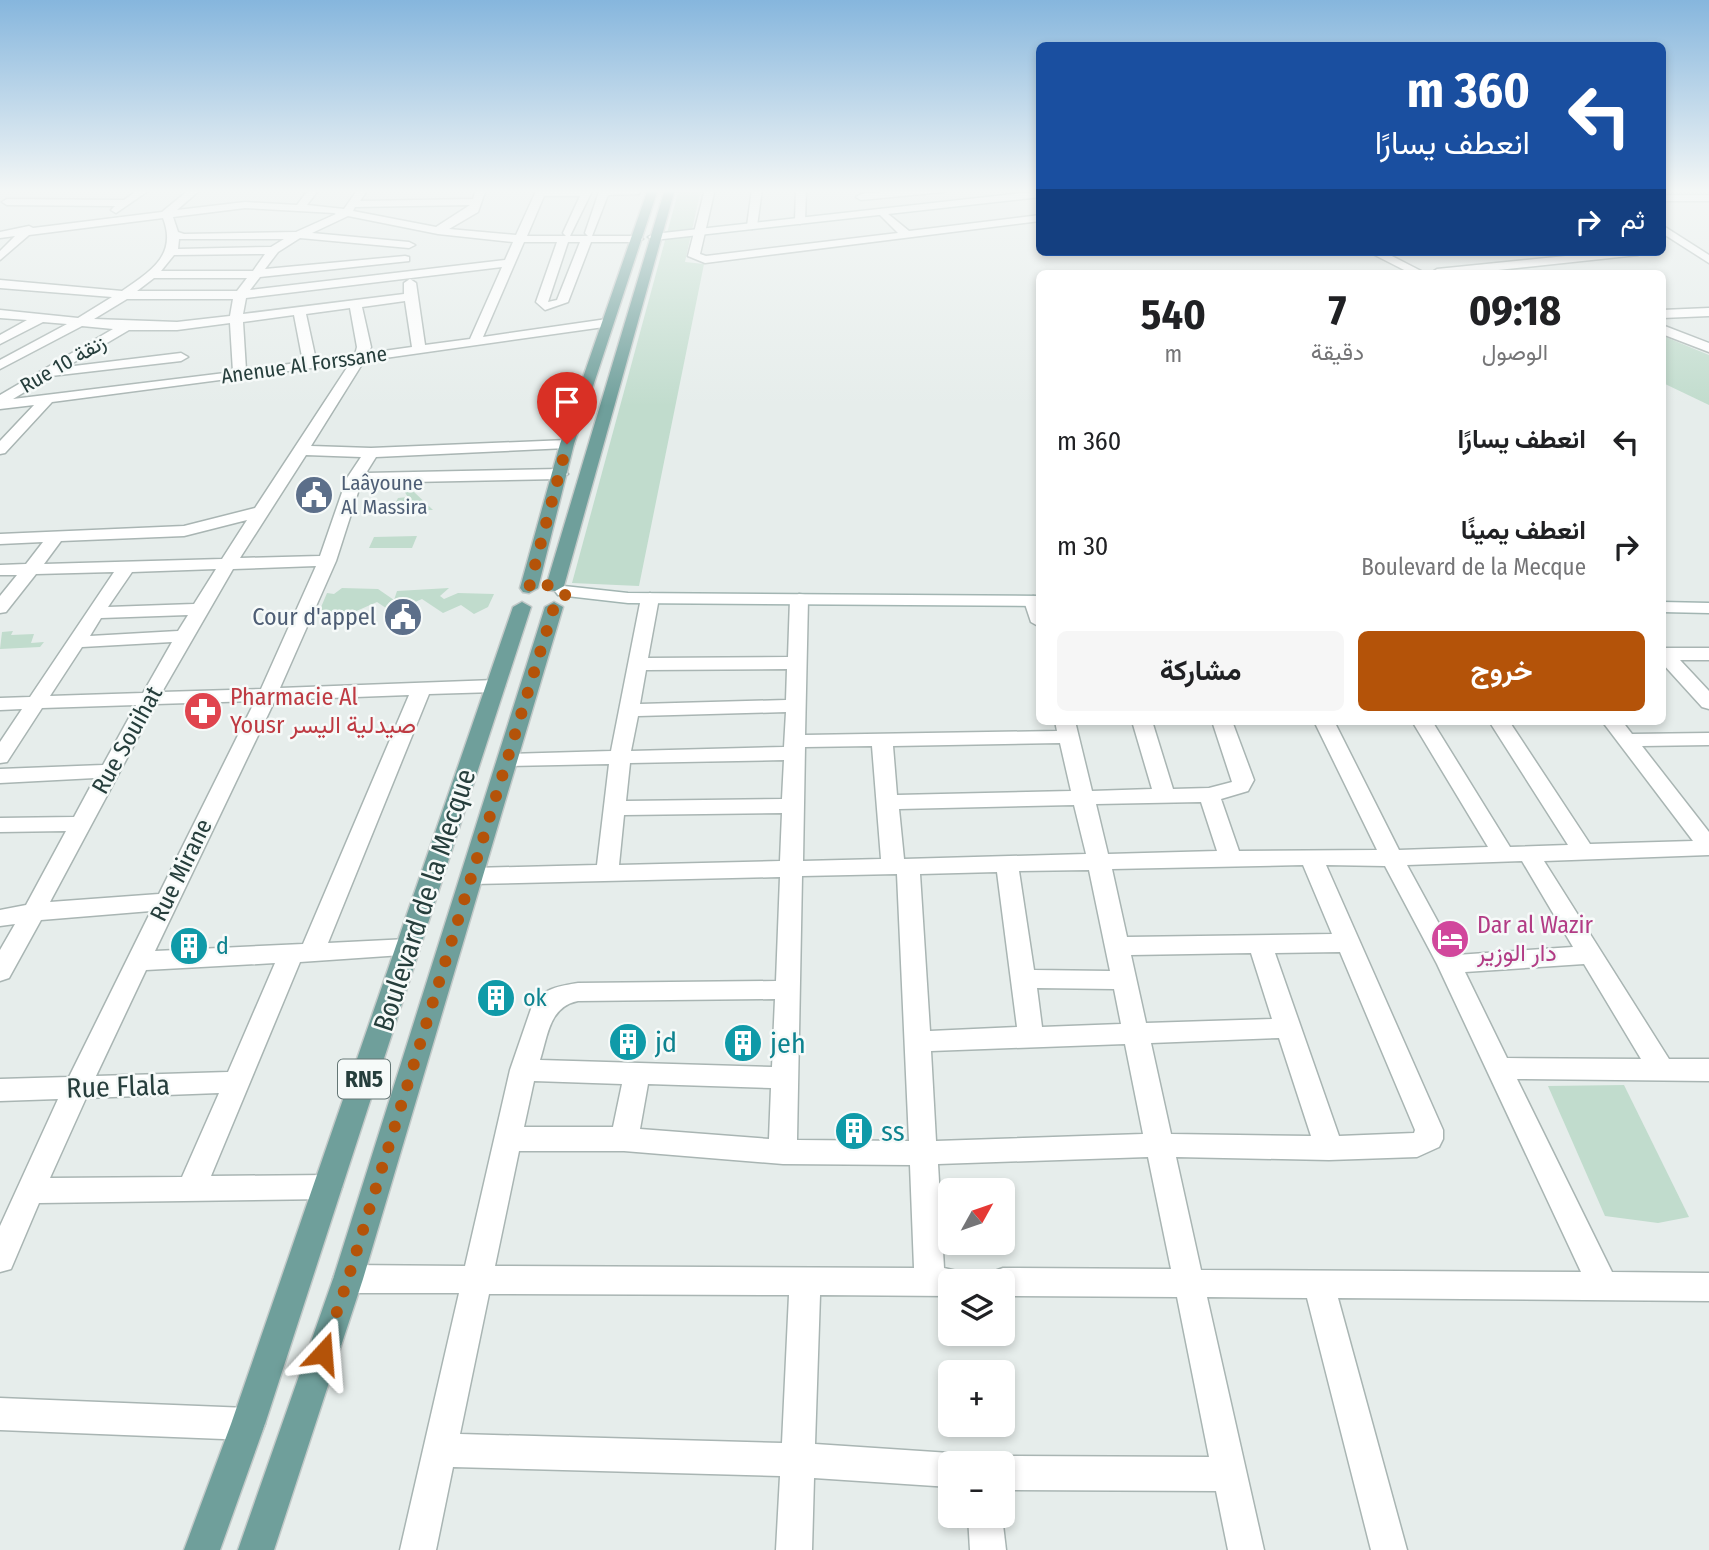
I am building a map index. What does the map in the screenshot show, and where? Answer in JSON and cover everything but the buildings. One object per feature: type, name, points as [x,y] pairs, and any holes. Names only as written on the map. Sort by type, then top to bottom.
[{"type":"main road","name":"Boulevard de la Mecque","points":[[202,1550],[248,1424],[526,597],[567,444],[629,261]]},
{"type":"main road","name":"Boulevard de la Mecque","points":[[256,1550],[348,1279],[558,597],[648,261]]},
{"type":"main road","points":[[526,597],[534,610],[558,597]]},
{"type":"main road","points":[[526,597],[558,597]]},
{"type":"street","points":[[0,365],[126,295],[163,261]]},
{"type":"street","points":[[240,375],[236,317],[240,295],[265,261]]},
{"type":"street","points":[[149,275],[255,274],[382,261]]},
{"type":"street","points":[[406,261],[410,275],[410,297],[419,349]]},
{"type":"street","points":[[557,261],[542,303],[545,306],[562,302],[579,261]]},
{"type":"street","points":[[1395,261],[1413,270]]},
{"type":"street","points":[[1493,261],[1514,270]]},
{"type":"street","points":[[1466,270],[1549,261]]},
{"type":"street","points":[[0,284],[126,295],[240,295],[508,263],[475,341]]},
{"type":"street","points":[[0,312],[41,288]]},
{"type":"street","points":[[45,374],[179,342],[236,317],[410,297]]},
{"type":"street","points":[[355,304],[364,347],[361,356]]},
{"type":"street","points":[[299,311],[310,365]]},
{"type":"street","points":[[0,312],[126,326],[179,342]]},
{"type":"street","points":[[1666,314],[1709,312]]},
{"type":"street","points":[[0,340],[41,318]]},
{"type":"street","name":"Anenue Al Forssane","points":[[0,403],[240,375],[607,323]]},
{"type":"street","name":"Rue 10 زنقة","points":[[0,403],[126,326]]},
{"type":"street","points":[[1666,331],[1709,348]]},
{"type":"street","points":[[179,342],[182,380]]},
{"type":"street","name":"Rue Souihat","points":[[0,972],[200,609],[259,512],[303,450],[361,356]]},
{"type":"street","points":[[0,450],[47,399]]},
{"type":"street","points":[[0,430],[19,429]]},
{"type":"street","points":[[303,450],[371,453],[567,444]]},
{"type":"street","name":"Rue Mirane","points":[[0,1259],[77,1087],[268,694],[327,561],[355,478],[371,453]]},
{"type":"street","points":[[355,478],[560,474]]},
{"type":"street","points":[[0,539],[184,531],[259,512]]},
{"type":"street","points":[[0,608],[55,537]]},
{"type":"street","points":[[0,570],[327,561]]},
{"type":"street","points":[[0,757],[126,567]]},
{"type":"street","points":[[558,597],[1036,601]]},
{"type":"street","points":[[607,873],[620,757],[650,598]]},
{"type":"street","points":[[783,1152],[799,599]]},
{"type":"street","points":[[1666,607],[1709,608]]},
{"type":"street","points":[[94,613],[200,609]]},
{"type":"street","points":[[75,642],[186,636]]},
{"type":"street","points":[[1666,654],[1709,654]]},
{"type":"street","points":[[1666,656],[1707,699]]},
{"type":"street","points":[[638,664],[797,663]]},
{"type":"street","points":[[0,704],[495,686]]},
{"type":"street","points":[[191,1189],[236,1082],[302,953],[421,689]]},
{"type":"street","points":[[629,710],[796,706]]},
{"type":"street","points":[[1143,725],[1165,796]]},
{"type":"street","points":[[888,802],[1209,795],[1241,786],[1243,780],[1223,725]]},
{"type":"street","points":[[1326,725],[1392,858],[1449,964],[1603,1286]]},
{"type":"street","points":[[1424,725],[1503,853]]},
{"type":"street","points":[[1502,725],[1583,851]]},
{"type":"street","points":[[1615,725],[1709,847]]},
{"type":"street","points":[[508,760],[620,757],[1067,729],[1099,862],[1245,1550]]},
{"type":"street","points":[[1627,740],[1709,739]]},
{"type":"street","points":[[882,742],[888,802],[900,867],[918,1041],[925,1153],[938,1269]]},
{"type":"street","points":[[0,776],[109,771]]},
{"type":"street","points":[[1209,795],[1231,859]]},
{"type":"street","points":[[615,808],[793,806]]},
{"type":"street","points":[[0,825],[80,824]]},
{"type":"street","points":[[472,876],[1311,857],[1392,858],[1709,847]]},
{"type":"street","points":[[1527,852],[1661,1069]]},
{"type":"street","points":[[509,1139],[624,1139],[783,1152],[925,1153],[1160,1145],[1329,1148],[1417,1146],[1429,1139],[1429,1130],[1311,857]]},
{"type":"street","points":[[1007,864],[1031,1037]]},
{"type":"street","points":[[0,918],[34,912],[165,902]]},
{"type":"street","points":[[1115,946],[1346,943]]},
{"type":"street","points":[[1261,944],[1329,1148]]},
{"type":"street","points":[[139,961],[408,948]]},
{"type":"street","points":[[1449,964],[1591,955]]},
{"type":"street","points":[[1023,979],[1124,980]]},
{"type":"street","points":[[418,1550],[523,1070],[545,1006],[558,996],[578,992],[786,990]]},
{"type":"street","points":[[918,1041],[1288,1028]]},
{"type":"street","points":[[1499,1068],[1709,1070]]},
{"type":"street","points":[[523,1070],[784,1078]]},
{"type":"street","points":[[624,1139],[637,1074]]},
{"type":"street","name":"Rue Flala","points":[[0,1090],[236,1082]]},
{"type":"street","points":[[30,1191],[328,1187]]},
{"type":"street","points":[[348,1279],[938,1282]]},
{"type":"street","points":[[794,1550],[806,1281]]},
{"type":"street","points":[[1015,1282],[1709,1287]]},
{"type":"street","points":[[1319,1284],[1389,1550]]},
{"type":"street","points":[[0,1414],[248,1424]]},
{"type":"street","points":[[439,1450],[796,1460],[938,1469]]},
{"type":"street","points":[[1015,1473],[1229,1474]]},
{"type":"street","points":[[986,1528],[988,1550]]},
{"type":"green space","points":[[659,261],[704,264],[639,586],[572,583]]},
{"type":"green space","points":[[1666,337],[1709,355],[1709,405],[1666,384]]},
{"type":"green space","points":[[404,491],[414,492],[433,510],[387,510],[390,503],[396,502],[398,498],[408,497]]},
{"type":"green space","points":[[417,536],[412,548],[369,548],[374,537]]},
{"type":"green space","points":[[342,588],[378,589],[394,600],[397,591],[449,588],[440,596],[444,599],[458,593],[494,594],[488,607],[474,614],[461,605],[443,613],[422,599],[392,612],[377,602],[329,623],[332,612],[319,612],[327,593],[334,594]]},
{"type":"green space","points":[[13,631],[11,635],[34,634],[31,643],[44,642],[40,647],[0,649],[2,632]]},
{"type":"green space","points":[[1624,1085],[1689,1217],[1658,1223],[1605,1216],[1548,1086]]},
{"type":"place","name":"Laâyoune Al Massira","points":[[314,495]]},
{"type":"place","name":"Cour d'appel","points":[[403,617]]},
{"type":"place","name":"Pharmacie Al Yousr صيدلية اليسر","points":[[203,711]]},
{"type":"place","name":"Dar al Wazir دار الوزير","points":[[1450,939]]},
{"type":"place","name":"d","points":[[189,946]]},
{"type":"place","name":"ok","points":[[496,998]]},
{"type":"place","name":"jd","points":[[628,1042]]},
{"type":"place","name":"jeh","points":[[743,1043]]},
{"type":"place","name":"ss","points":[[854,1131]]},
{"type":"route","points":[[323,1353],[554,607],[566,598],[564,591],[555,586],[529,588],[567,444]]}]
